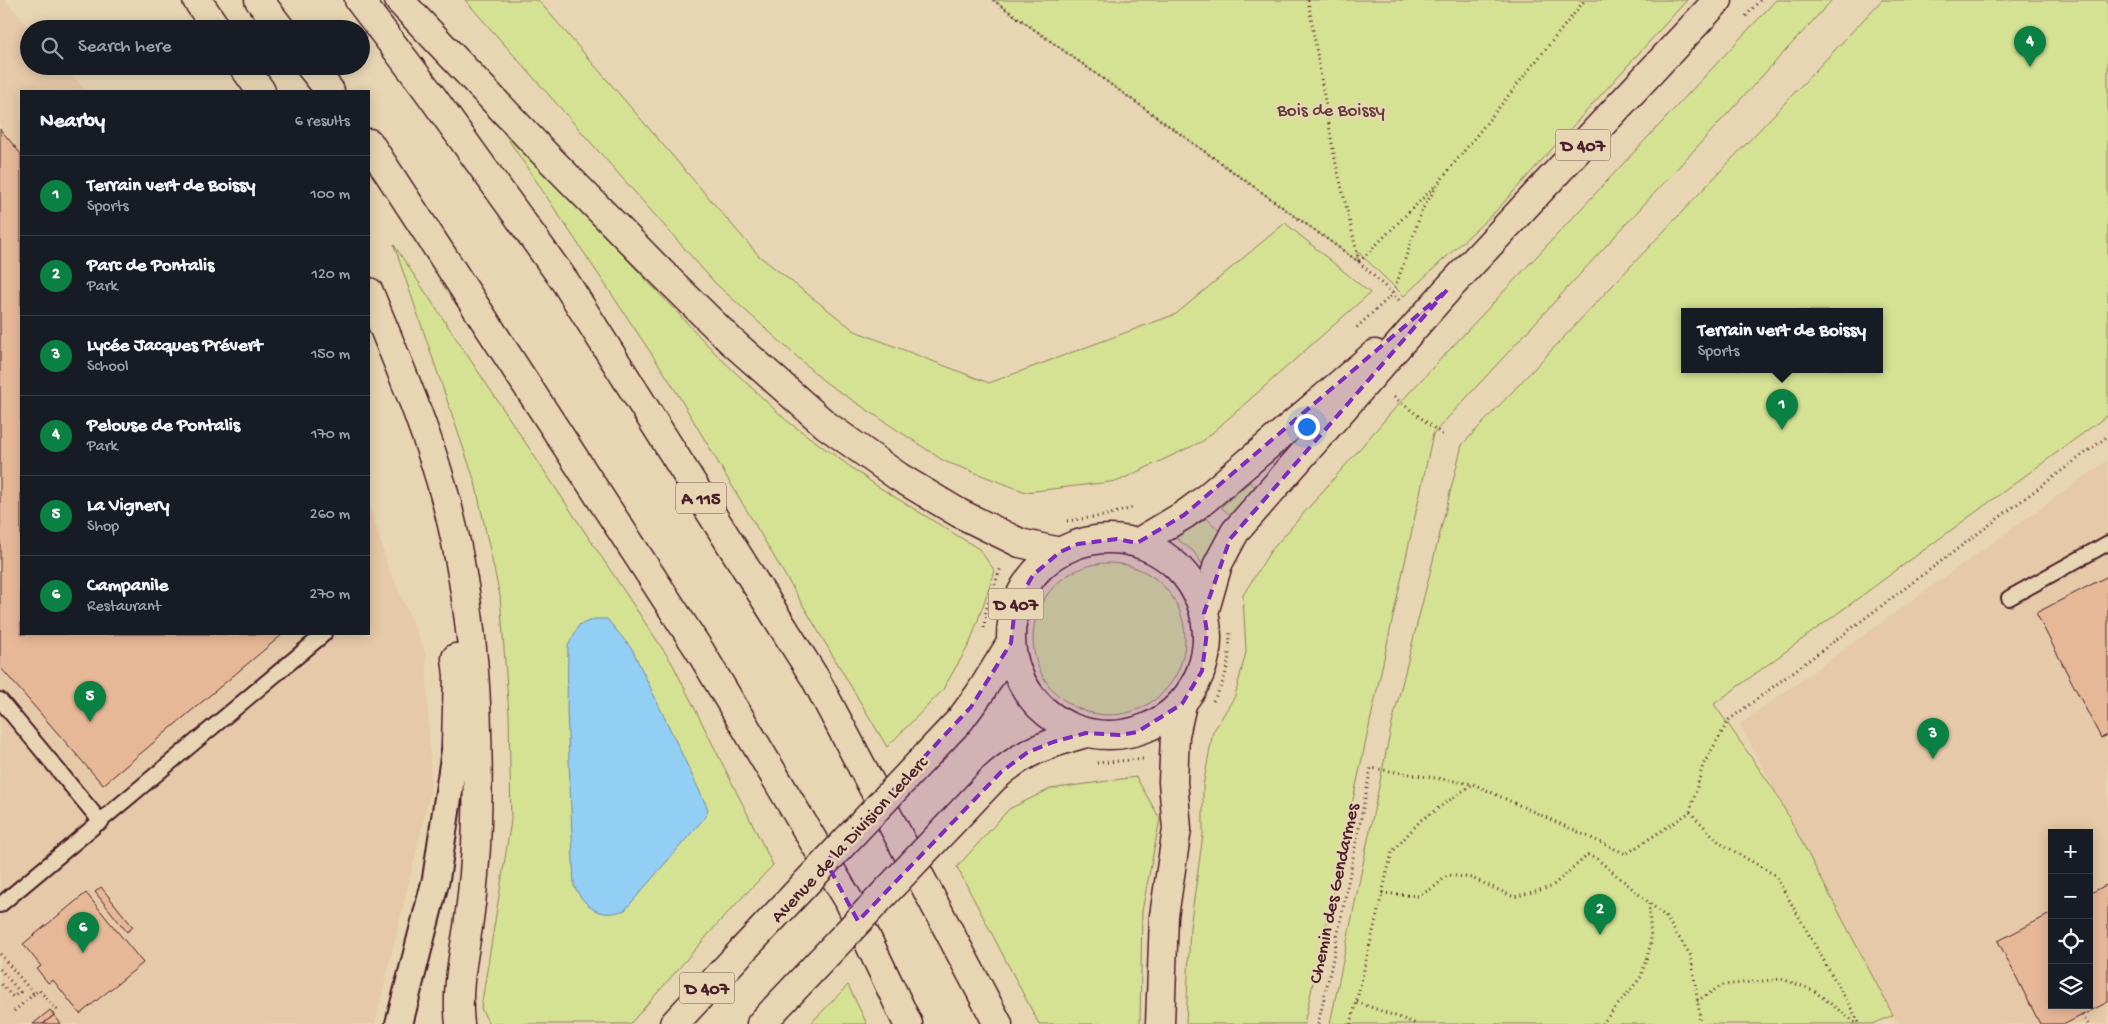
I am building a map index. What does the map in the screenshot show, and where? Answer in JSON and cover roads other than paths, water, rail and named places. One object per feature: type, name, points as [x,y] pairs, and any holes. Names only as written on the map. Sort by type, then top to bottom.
[{"type":"main road","points":[[196,0],[210,20]]},
{"type":"main road","points":[[259,0],[274,20]]},
{"type":"main road","name":"A 115","points":[[359,0],[566,283],[815,678],[998,1024]]},
{"type":"main road","points":[[399,0],[543,152],[659,270],[730,340],[826,425],[899,476],[959,513],[1020,543],[1060,552]]},
{"type":"main road","name":"D 407","points":[[1204,613],[1218,564],[1235,532],[1447,290],[1718,0]]},
{"type":"main road","points":[[249,75],[260,90]]},
{"type":"main road","points":[[317,75],[329,90]]},
{"type":"main road","points":[[370,145],[700,651],[848,899],[908,1024]]},
{"type":"main road","name":"D 407","points":[[1137,543],[1184,515],[1203,501],[1417,318],[1447,290]]},
{"type":"main road","points":[[370,294],[419,415],[447,504],[472,636],[478,707],[476,840],[474,875],[459,991],[460,1024]]},
{"type":"main road","points":[[419,415],[440,537],[458,675],[456,744]]},
{"type":"main road","name":"D 407","points":[[1098,540],[1137,543],[1167,558],[1180,569],[1199,597],[1204,613],[1207,642],[1202,671],[1182,704],[1154,725],[1138,732],[1120,735],[1103,736],[1086,733],[1068,727],[1053,718],[1033,700],[1019,677],[1010,643],[1011,624],[1015,607],[1022,590],[1039,569],[1060,552],[1078,544],[1098,540]]},
{"type":"main road","name":"Avenue de la Division Leclerc","points":[[674,1024],[960,720],[980,693],[1010,643]]},
{"type":"main road","points":[[1160,1024],[1164,916],[1178,829],[1174,782],[1175,735],[1182,704]]},
{"type":"main road","name":"D 407","points":[[768,1017],[992,780],[1028,752],[1053,742],[1086,733]]},
{"type":"street","points":[[399,1024],[436,879],[456,744]]},
{"type":"lane","points":[[2009,598],[2108,543]]},
{"type":"lane","points":[[0,905],[323,635]]},
{"type":"lane","points":[[0,700],[101,822]]},
{"type":"water","points":[[595,619],[607,619],[632,649],[708,809],[706,816],[625,910],[608,913],[595,910],[589,906],[574,886],[567,709],[568,646],[579,625]]},
{"type":"place","name":"Pelouse de Pontalis","points":[[2030,67]]},
{"type":"place","name":"Terrain vert de Boissy","points":[[1782,430]]},
{"type":"place","name":"La Vignery","points":[[90,722]]},
{"type":"place","name":"Lycée Jacques Prévert","points":[[1933,759]]},
{"type":"place","name":"Parc de Pontalis","points":[[1600,935]]},
{"type":"place","name":"Campanile","points":[[83,953]]},
{"type":"park label","name":"Bois de Boissy","points":[[1331,108]]}]
